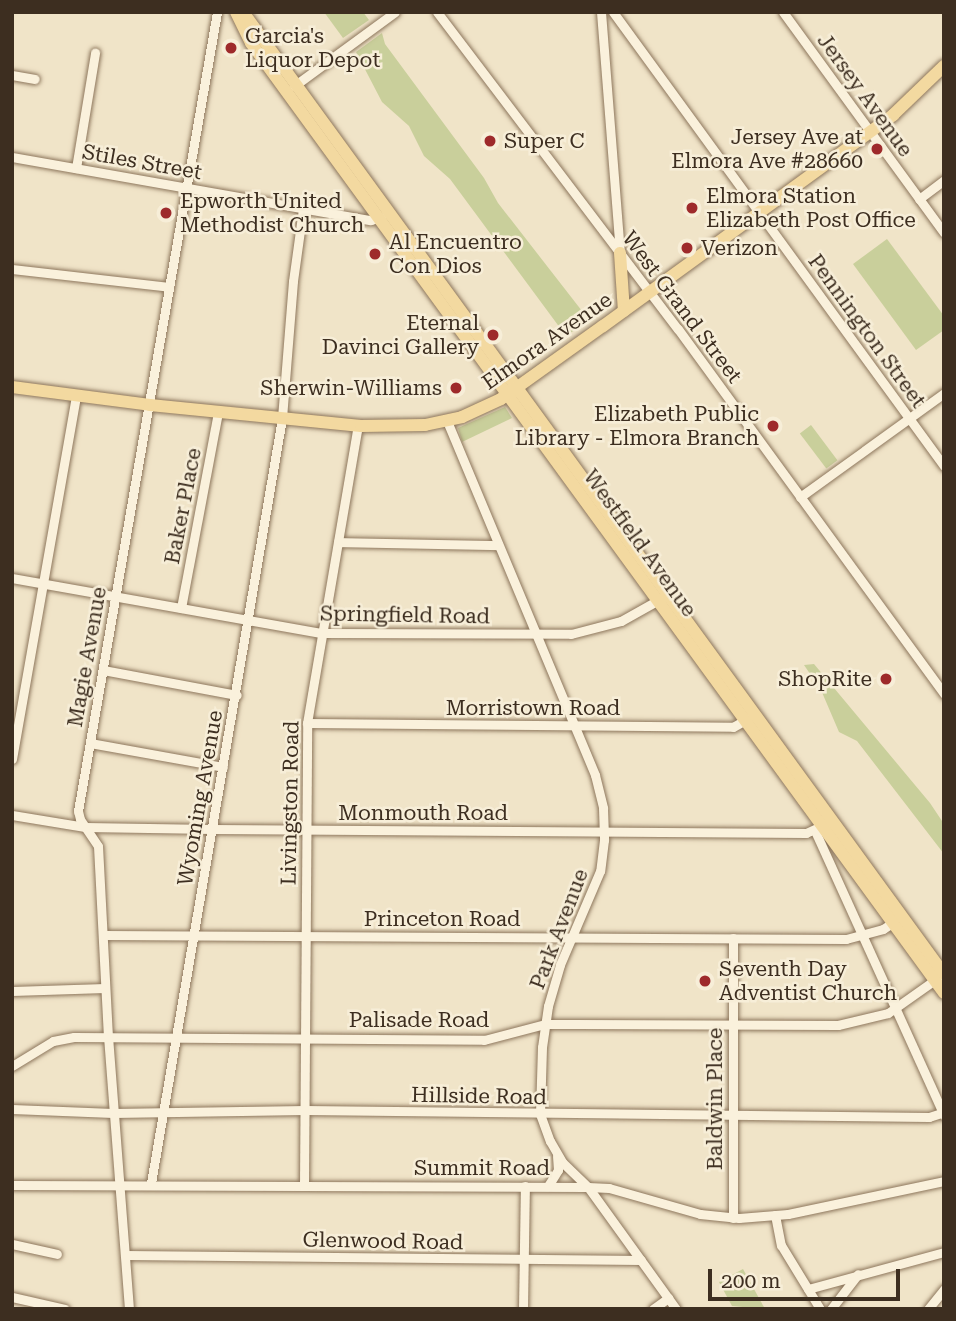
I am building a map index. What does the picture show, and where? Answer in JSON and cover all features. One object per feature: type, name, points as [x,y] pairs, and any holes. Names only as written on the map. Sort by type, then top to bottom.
[{"type":"main road","name":"Westfield Avenue","points":[[236,12],[251,43],[291,88]]},
{"type":"main road","name":"Westfield Avenue","points":[[243,12],[291,88],[750,718],[823,826],[941,976],[944,993]]},
{"type":"main road","name":"Elmora Avenue","points":[[12,387],[150,405],[358,425],[405,427],[447,421],[483,409],[624,311],[892,115],[944,66]]},
{"type":"main road","points":[[620,253],[624,311]]},
{"type":"street","name":"Magie Avenue","points":[[129,1309],[113,1113],[98,846],[78,811],[217,12]]},
{"type":"street","points":[[229,12],[251,43]]},
{"type":"street","points":[[291,88],[395,12]]},
{"type":"street","name":"West Grand Street","points":[[437,12],[650,292],[944,694]]},
{"type":"street","points":[[601,12],[620,253]]},
{"type":"street","name":"Pennington Street","points":[[613,12],[944,467]]},
{"type":"street","name":"Jersey Avenue","points":[[783,12],[944,233]]},
{"type":"street","points":[[76,168],[95,53]]},
{"type":"street","points":[[12,75],[35,79]]},
{"type":"street","name":"Stiles Street","points":[[12,157],[372,220],[384,216]]},
{"type":"street","points":[[919,199],[944,180]]},
{"type":"street","name":"Wyoming Avenue","points":[[151,1184],[250,620],[282,418],[293,281],[303,209]]},
{"type":"street","points":[[12,269],[169,287]]},
{"type":"street","points":[[800,497],[944,393]]},
{"type":"street","points":[[12,759],[76,395]]},
{"type":"street","name":"Baker Place","points":[[181,608],[218,412]]},
{"type":"street","name":"Park Avenue","points":[[447,421],[600,791],[605,831],[600,871],[557,975],[545,1024],[540,1114],[557,1154],[588,1186],[676,1309]]},
{"type":"street","name":"Livingston Road","points":[[304,1185],[307,723],[358,425]]},
{"type":"street","points":[[338,542],[392,545],[498,544]]},
{"type":"street","name":"Springfield Road","points":[[12,578],[322,633],[571,634],[597,629],[637,614],[662,598]]},
{"type":"street","points":[[103,670],[237,695]]},
{"type":"street","name":"Morristown Road","points":[[307,723],[733,727],[750,718]]},
{"type":"street","points":[[90,743],[223,767]]},
{"type":"street","name":"Monmouth Road","points":[[12,815],[85,827],[212,829],[605,831],[823,826]]},
{"type":"street","points":[[823,826],[860,936],[943,1113]]},
{"type":"street","name":"Princeton Road","points":[[103,935],[733,938],[860,936],[897,920]]},
{"type":"street","name":"Baldwin Place","points":[[733,938],[733,1218]]},
{"type":"street","name":"Palisade Road","points":[[12,1066],[53,1041],[108,1037],[484,1040],[545,1024],[838,1026],[865,1021],[894,1009],[941,976]]},
{"type":"street","points":[[12,991],[105,988]]},
{"type":"street","name":"Hillside Road","points":[[12,1109],[113,1113],[305,1110],[929,1116],[943,1113]]},
{"type":"street","points":[[548,1186],[558,1170],[557,1154]]},
{"type":"street","name":"Summit Road","points":[[12,1185],[120,1183],[588,1186],[609,1188],[700,1214],[733,1218],[775,1216],[944,1181]]},
{"type":"street","points":[[523,1309],[525,1186]]},
{"type":"street","points":[[775,1216],[781,1245],[820,1309]]},
{"type":"street","points":[[12,1244],[57,1254]]},
{"type":"street","points":[[807,1289],[944,1252]]},
{"type":"street","name":"Glenwood Road","points":[[125,1255],[640,1260]]},
{"type":"street","points":[[831,1309],[859,1274]]},
{"type":"street","points":[[928,1309],[944,1290]]},
{"type":"street","points":[[12,1297],[65,1309]]},
{"type":"street","points":[[653,1309],[668,1298]]},
{"type":"green space","points":[[324,12],[363,12],[369,20],[343,38]]},
{"type":"green space","points":[[382,33],[385,44],[484,178],[498,203],[589,320],[566,336],[450,179],[424,156],[409,126],[382,102],[356,52]]},
{"type":"green space","points":[[887,239],[944,316],[944,330],[916,350],[853,264]]},
{"type":"green space","points":[[505,407],[512,418],[462,442],[458,428]]},
{"type":"green space","points":[[811,425],[837,460],[826,469],[800,433]]},
{"type":"green space","points":[[814,664],[930,803],[944,824],[944,854],[857,741],[839,732],[821,690],[804,665]]},
{"type":"green space","points":[[743,1269],[765,1309],[732,1306],[719,1282]]},
{"type":"place","name":"Garcia's Liquor Depot","points":[[231,48]]},
{"type":"place","name":"Super C","points":[[490,141]]},
{"type":"place","name":"Jersey Ave at Elmora Ave #28660","points":[[877,149]]},
{"type":"place","name":"Elmora Station Elizabeth Post Office","points":[[692,208]]},
{"type":"place","name":"Epworth United Methodist Church","points":[[166,213]]},
{"type":"place","name":"Verizon","points":[[687,248]]},
{"type":"place","name":"Al Encuentro Con Dios","points":[[375,254]]},
{"type":"place","name":"Eternal Davinci Gallery","points":[[493,335]]},
{"type":"place","name":"Sherwin-Williams","points":[[456,388]]},
{"type":"place","name":"Elizabeth Public Library - Elmora Branch","points":[[773,426]]},
{"type":"place","name":"ShopRite","points":[[886,679]]},
{"type":"place","name":"Seventh Day Adventist Church","points":[[705,981]]}]
